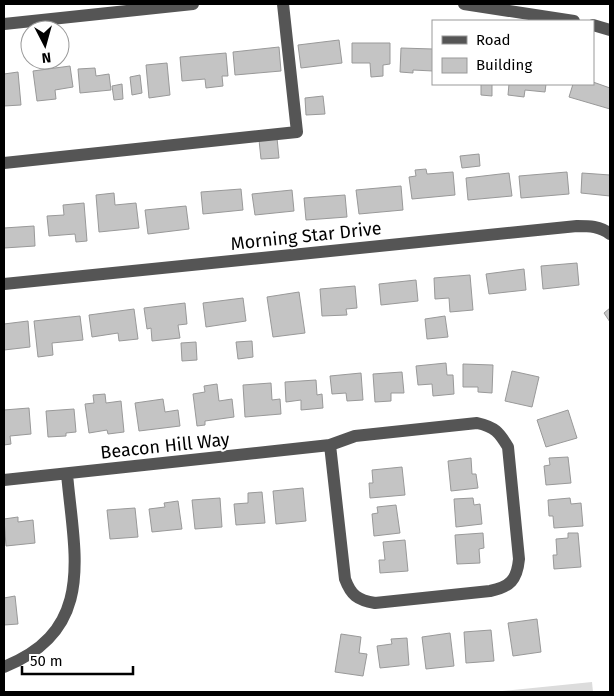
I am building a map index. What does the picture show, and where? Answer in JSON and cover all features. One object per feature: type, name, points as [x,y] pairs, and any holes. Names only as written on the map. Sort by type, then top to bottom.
[{"type":"street","points":[[4,24],[193,4]]},
{"type":"street","points":[[4,163],[297,132],[283,4]]},
{"type":"street","points":[[464,4],[568,20]]},
{"type":"street","points":[[594,25],[610,30]]},
{"type":"street","name":"Morning Star Drive","points":[[4,284],[577,226],[592,226],[610,234]]},
{"type":"street","name":"Beacon Hill Way","points":[[4,480],[330,445],[355,436],[477,423],[491,426],[501,435],[508,447],[519,559],[518,573],[512,582],[501,589],[490,591],[374,603],[364,602],[356,597],[349,590],[344,579],[330,445]]},
{"type":"street","points":[[4,667],[19,661],[39,648],[53,635],[65,617],[73,594],[75,573],[67,474]]},
{"type":"shaded area","points":[[592,682],[593,692],[492,692]]},
{"type":"building","points":[[339,40],[342,63],[301,68],[298,45]]},
{"type":"building","points":[[352,43],[390,43],[390,64],[383,65],[383,76],[371,77],[370,63],[352,63]]},
{"type":"building","points":[[279,47],[281,71],[235,75],[233,52]]},
{"type":"building","points":[[401,48],[432,49],[432,71],[413,70],[413,73],[400,72]]},
{"type":"building","points":[[226,53],[228,76],[222,76],[223,86],[206,88],[205,79],[182,81],[180,57]]},
{"type":"building","points":[[167,63],[170,95],[149,98],[146,65]]},
{"type":"building","points":[[70,66],[73,87],[55,90],[56,99],[37,101],[33,71],[70,70]]},
{"type":"building","points":[[95,68],[96,76],[109,74],[111,90],[80,93],[78,69]]},
{"type":"building","points":[[18,72],[21,105],[4,106],[4,74]]},
{"type":"building","points":[[140,75],[142,93],[132,95],[130,77]]},
{"type":"building","points":[[594,82],[610,88],[610,109],[569,97],[573,85],[594,85]]},
{"type":"building","points":[[122,84],[123,99],[114,100],[112,86]]},
{"type":"building","points":[[481,85],[492,85],[492,96],[481,95]]},
{"type":"building","points":[[509,85],[546,85],[545,92],[525,90],[524,97],[508,95]]},
{"type":"building","points":[[323,96],[325,114],[306,115],[305,98]]},
{"type":"building","points":[[277,138],[279,158],[261,159],[259,140]]},
{"type":"building","points":[[479,154],[480,166],[462,168],[460,156]]},
{"type":"building","points":[[426,169],[427,174],[453,172],[455,195],[412,199],[409,177],[416,176],[415,170]]},
{"type":"building","points":[[567,172],[569,194],[521,198],[519,176]]},
{"type":"building","points":[[509,173],[512,196],[468,200],[466,178]]},
{"type":"building","points":[[582,173],[610,175],[610,196],[581,193]]},
{"type":"building","points":[[401,186],[403,210],[359,214],[356,190]]},
{"type":"building","points":[[241,189],[243,210],[203,214],[201,192]]},
{"type":"building","points":[[292,190],[294,211],[255,215],[252,194]]},
{"type":"building","points":[[114,193],[115,205],[136,203],[139,228],[99,232],[96,195]]},
{"type":"building","points":[[345,195],[347,217],[306,220],[304,198]]},
{"type":"building","points":[[84,203],[87,241],[76,242],[75,234],[49,236],[47,216],[64,215],[63,205]]},
{"type":"building","points":[[186,206],[189,229],[148,234],[145,210]]},
{"type":"building","points":[[34,226],[35,246],[4,248],[4,228]]},
{"type":"building","points":[[577,263],[579,285],[543,289],[541,266]]},
{"type":"building","points":[[524,269],[526,290],[489,294],[486,274]]},
{"type":"building","points":[[470,275],[473,310],[450,312],[449,298],[435,299],[434,278]]},
{"type":"building","points":[[416,280],[418,301],[381,305],[379,284]]},
{"type":"building","points":[[355,286],[357,308],[346,309],[347,315],[322,316],[320,289]]},
{"type":"building","points":[[299,292],[305,333],[273,337],[267,297]]},
{"type":"building","points":[[243,298],[246,321],[206,327],[203,303]]},
{"type":"building","points":[[185,303],[187,324],[178,325],[180,338],[152,341],[151,328],[147,329],[144,308]]},
{"type":"building","points":[[610,308],[610,322],[604,313]]},
{"type":"building","points":[[134,309],[138,339],[119,341],[118,333],[92,337],[89,315]]},
{"type":"building","points":[[80,316],[83,340],[52,343],[53,355],[38,357],[34,321]]},
{"type":"building","points":[[445,316],[448,337],[427,339],[425,319]]},
{"type":"building","points":[[28,321],[30,347],[4,350],[4,324]]},
{"type":"building","points":[[252,341],[253,357],[238,359],[236,342]]},
{"type":"building","points":[[196,342],[197,360],[182,361],[181,343]]},
{"type":"building","points":[[446,363],[447,375],[453,375],[454,394],[433,396],[432,384],[418,385],[416,366]]},
{"type":"building","points":[[463,364],[493,365],[492,393],[478,392],[478,387],[463,387]]},
{"type":"building","points":[[512,371],[539,377],[532,407],[505,401]]},
{"type":"building","points":[[402,372],[404,393],[391,393],[391,401],[375,402],[373,374]]},
{"type":"building","points":[[361,373],[363,400],[347,401],[346,393],[332,394],[330,376]]},
{"type":"building","points":[[316,380],[317,395],[322,394],[323,408],[301,410],[301,400],[286,402],[285,382]]},
{"type":"building","points":[[271,383],[272,400],[280,399],[281,414],[245,417],[243,385]]},
{"type":"building","points":[[217,384],[219,401],[232,399],[234,417],[205,421],[205,425],[197,426],[193,394],[205,392],[204,386]]},
{"type":"building","points":[[105,394],[106,403],[121,401],[124,432],[108,434],[107,430],[89,433],[85,404],[94,403],[93,395]]},
{"type":"building","points":[[163,399],[165,412],[178,410],[180,426],[139,431],[135,403]]},
{"type":"building","points":[[29,408],[31,434],[10,436],[11,444],[4,445],[4,410]]},
{"type":"building","points":[[74,409],[76,432],[66,433],[66,436],[48,437],[46,411]]},
{"type":"building","points":[[568,410],[577,438],[546,447],[537,420]]},
{"type":"building","points":[[568,457],[571,483],[546,485],[544,466],[550,465],[549,458]]},
{"type":"building","points":[[471,458],[472,474],[476,474],[478,488],[451,491],[448,461]]},
{"type":"building","points":[[402,467],[405,495],[370,498],[369,483],[373,483],[372,470]]},
{"type":"building","points":[[303,488],[306,521],[276,524],[273,491]]},
{"type":"building","points":[[262,492],[265,523],[236,525],[234,504],[248,503],[248,493]]},
{"type":"building","points":[[220,498],[222,527],[195,529],[192,500]]},
{"type":"building","points":[[473,498],[474,505],[480,504],[482,524],[456,527],[454,499]]},
{"type":"building","points":[[570,498],[571,504],[581,503],[583,526],[554,528],[553,516],[549,516],[548,500]]},
{"type":"building","points":[[178,501],[182,529],[152,532],[149,509],[165,507],[164,503]]},
{"type":"building","points":[[396,505],[400,533],[374,536],[372,514],[378,513],[377,507]]},
{"type":"building","points":[[135,508],[138,537],[110,539],[107,510]]},
{"type":"building","points":[[18,517],[18,522],[33,520],[35,543],[6,546],[4,519]]},
{"type":"building","points":[[483,533],[484,548],[479,549],[480,563],[457,564],[455,535]]},
{"type":"building","points":[[568,533],[578,533],[581,567],[554,569],[553,555],[557,555],[556,539],[568,538]]},
{"type":"building","points":[[405,540],[408,571],[380,573],[379,560],[385,560],[383,542]]},
{"type":"building","points":[[15,596],[18,624],[4,625],[4,598]]},
{"type":"building","points":[[537,619],[541,652],[513,656],[508,623]]},
{"type":"building","points":[[491,630],[494,661],[466,663],[464,632]]},
{"type":"building","points":[[450,633],[454,666],[426,669],[422,637]]},
{"type":"building","points":[[341,634],[361,637],[359,653],[367,654],[363,676],[335,672]]},
{"type":"building","points":[[407,638],[409,665],[380,668],[377,646],[392,644],[391,639]]}]
